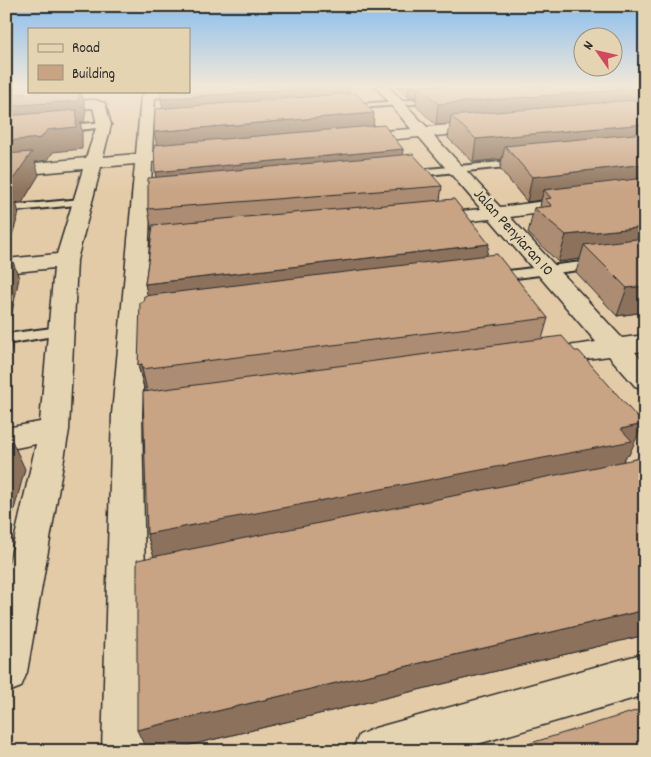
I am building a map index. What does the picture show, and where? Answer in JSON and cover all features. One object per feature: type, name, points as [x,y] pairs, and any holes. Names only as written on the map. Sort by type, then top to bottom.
[{"type":"street","points":[[6,672],[54,430],[66,260],[104,125],[103,121]]},
{"type":"street","points":[[125,751],[135,580],[126,414],[142,320],[147,245],[144,158],[149,121]]},
{"type":"street","name":"Jalan Penyiaran 10","points":[[412,121],[496,212],[645,380]]},
{"type":"street","points":[[343,140],[500,126]]},
{"type":"street","points":[[6,171],[174,155]]},
{"type":"street","points":[[409,221],[645,194]]},
{"type":"street","points":[[6,266],[66,260]]},
{"type":"street","points":[[519,360],[645,343]]},
{"type":"street","points":[[126,414],[156,410]]},
{"type":"street","points":[[6,439],[54,430]]},
{"type":"street","points":[[375,751],[645,674]]},
{"type":"lane","points":[[45,130],[104,125]]},
{"type":"lane","points":[[397,175],[537,161]]},
{"type":"lane","points":[[6,209],[82,202]]},
{"type":"lane","points":[[478,279],[609,262]]},
{"type":"lane","points":[[6,339],[60,331]]},
{"type":"building","points":[[6,121],[76,121],[76,127],[47,130],[41,138],[6,141]]},
{"type":"building","points":[[154,121],[278,121],[154,132]]},
{"type":"building","points":[[457,121],[645,121],[645,124],[476,139]]},
{"type":"building","points":[[384,125],[403,149],[155,172],[154,145]]},
{"type":"building","points":[[645,133],[645,164],[532,177],[505,146]]},
{"type":"building","points":[[32,152],[14,178],[6,179],[6,154]]},
{"type":"building","points":[[413,154],[442,186],[148,209],[148,178]]},
{"type":"building","points":[[645,178],[645,227],[566,235],[534,208],[552,206],[545,199],[551,198],[544,190]]},
{"type":"building","points":[[6,188],[11,188],[6,200]]},
{"type":"building","points":[[454,199],[489,244],[145,284],[153,225]]},
{"type":"building","points":[[645,238],[645,286],[627,288],[584,245]]},
{"type":"building","points":[[6,251],[9,251],[6,264]]},
{"type":"building","points":[[497,254],[548,318],[142,369],[142,364],[138,365],[140,302],[143,302],[144,296]]},
{"type":"building","points":[[562,336],[575,351],[579,351],[643,424],[621,429],[632,441],[147,534],[143,392]]},
{"type":"building","points":[[6,441],[12,441],[6,459]]},
{"type":"building","points":[[645,457],[645,610],[137,730],[137,560]]},
{"type":"building","points":[[645,708],[645,751],[505,751]]}]
